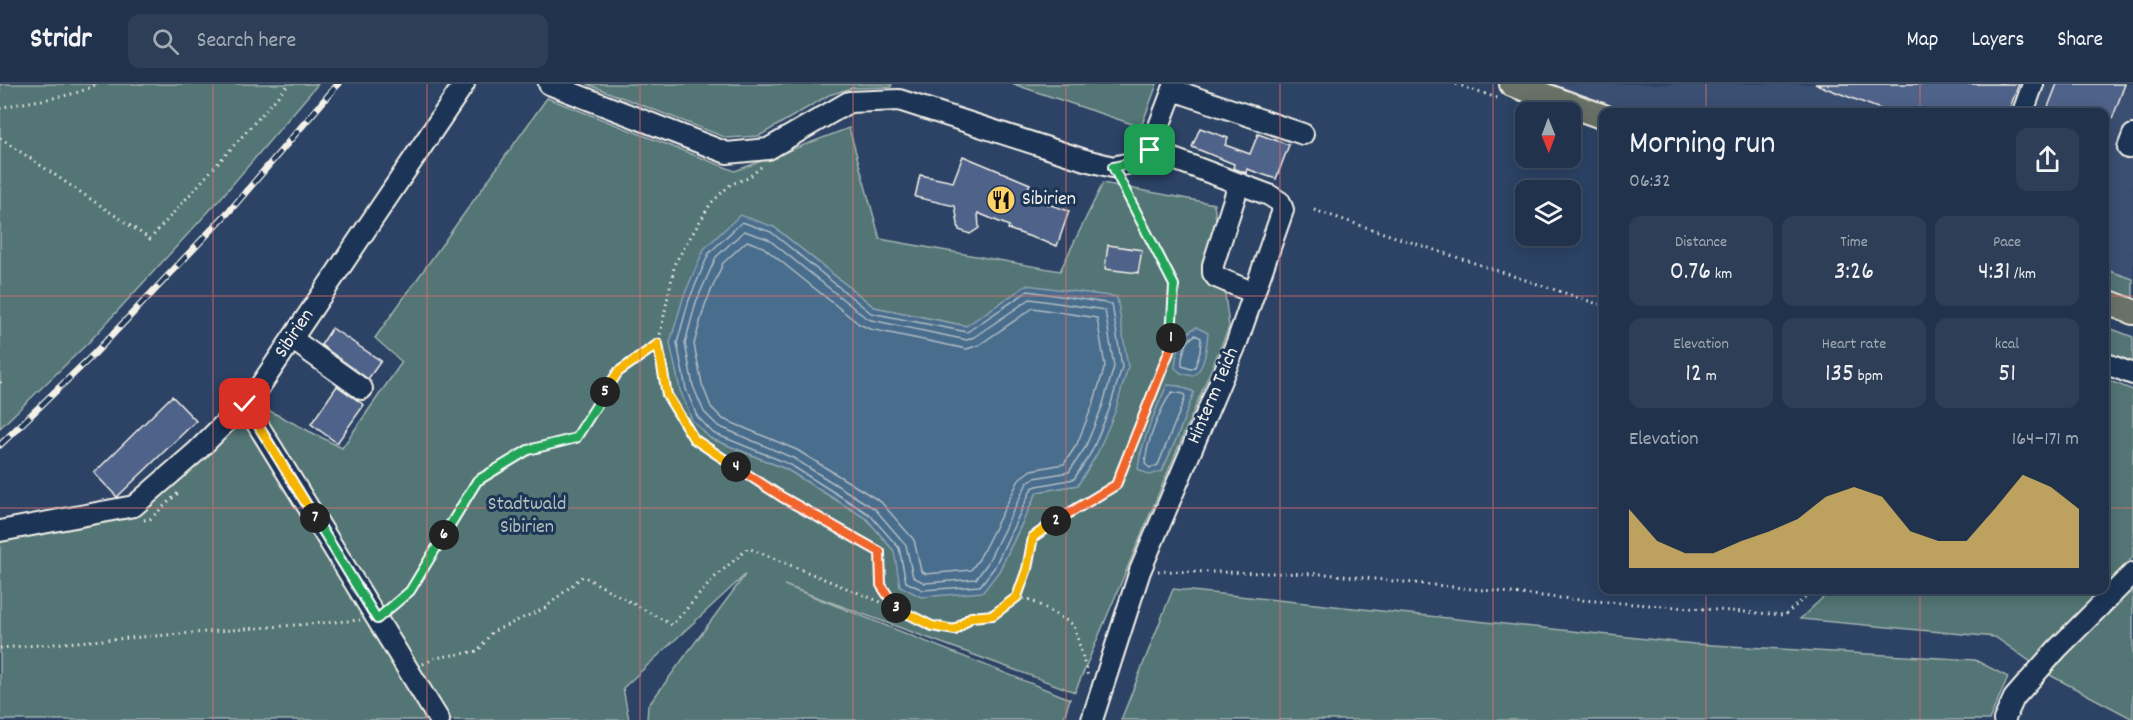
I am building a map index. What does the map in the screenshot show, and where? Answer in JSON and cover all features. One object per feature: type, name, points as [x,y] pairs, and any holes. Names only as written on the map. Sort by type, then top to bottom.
[{"type":"main road","points":[[1512,84],[1599,115]]},
{"type":"main road","points":[[2109,303],[2133,312]]},
{"type":"street","name":"Sibirien","points":[[0,531],[134,506],[197,452],[256,392],[464,84]]},
{"type":"street","points":[[549,84],[727,153],[768,149],[849,102],[899,100],[1113,167],[1135,162],[1150,150],[1174,87],[1303,134]]},
{"type":"street","points":[[2024,108],[2033,84]]},
{"type":"street","name":"Hinterm Teich","points":[[1094,714],[1140,571],[1237,342],[1283,210],[1280,202],[1269,195],[1150,150]]},
{"type":"street","points":[[1239,184],[1213,265],[1214,273],[1216,277],[1254,293]]},
{"type":"street","points":[[292,339],[362,389]]},
{"type":"street","points":[[2109,365],[2133,374]]},
{"type":"street","points":[[245,404],[439,720]]},
{"type":"street","points":[[2004,720],[2014,698],[2021,690],[2057,649],[2133,573]]},
{"type":"path","points":[[0,108],[20,102],[85,91],[96,84]]},
{"type":"path","points":[[0,138],[150,239],[289,84]]},
{"type":"path","points":[[768,149],[763,166],[748,178],[731,184],[711,203],[675,263],[658,344],[667,395],[694,439],[782,497],[880,552],[881,585],[895,607]]},
{"type":"path","points":[[409,672],[435,658],[478,651],[492,632],[545,608],[583,576],[672,625],[714,578],[748,548],[895,607],[932,626],[955,630],[971,617],[993,615],[1017,597],[1027,569],[1033,537],[1116,485],[1171,347],[1174,285],[1113,167]]},
{"type":"path","points":[[1314,210],[1599,304]]},
{"type":"path","points":[[0,648],[377,619],[410,591],[477,481],[528,450],[576,438],[618,372],[658,344]]},
{"type":"path","points":[[0,382],[3,386]]},
{"type":"path","points":[[1140,571],[1325,574],[1581,600],[1785,615],[1809,594]]},
{"type":"path","points":[[1017,597],[1031,600],[1074,625],[1094,714]]},
{"type":"shaded area","points":[[1551,84],[2133,84],[2133,279],[2109,270],[2109,108],[1616,108]]},
{"type":"green space","points":[[0,84],[318,84],[220,199],[89,342],[0,428]]},
{"type":"green space","points":[[587,84],[892,84],[891,87],[852,88],[829,95],[759,136],[727,138]]},
{"type":"green space","points":[[1013,84],[1157,84],[1141,127]]},
{"type":"green space","name":"Stadtwald Sibirien","points":[[547,98],[735,171],[849,128],[880,239],[1060,271],[1103,183],[1214,204],[1229,327],[1075,692],[784,585],[1070,699],[1063,720],[647,720],[648,706],[745,575],[623,688],[629,720],[0,720],[0,539],[141,511],[241,421],[256,404],[342,448],[402,362],[375,338]],"holes":[[[774,227],[874,307],[967,326],[1027,285],[1078,485],[1037,492],[999,571],[894,551],[867,519],[786,469],[710,438]],[[1179,386],[1193,392],[1162,471],[1140,455],[1159,403]]]},
{"type":"green space","points":[[2109,271],[2133,279],[2133,302],[2109,293]]},
{"type":"green space","points":[[2109,328],[2133,337],[2133,362],[2109,353]]},
{"type":"green space","points":[[2109,381],[2133,390],[2133,557],[2109,584]]},
{"type":"green space","points":[[1173,589],[1694,644],[1975,660],[2008,677],[1989,720],[1121,720]]},
{"type":"green space","points":[[2133,589],[2133,719],[2046,673]]},
{"type":"green space","points":[[1827,594],[2099,594],[2034,664],[1995,637],[1800,619]]},
{"type":"water","points":[[740,215],[774,227],[874,307],[966,326],[1027,285],[1117,297],[1128,367],[1115,412],[1097,454],[1078,485],[1037,492],[999,571],[983,592],[921,597],[900,586],[894,551],[867,519],[786,469],[710,438],[692,420],[680,390],[670,343],[683,298],[704,249]]},
{"type":"water","points":[[1196,327],[1208,333],[1201,368],[1193,376],[1181,373],[1175,368],[1180,344]]},
{"type":"water","points":[[1167,385],[1179,386],[1194,392],[1162,471],[1150,475],[1138,469],[1140,458]]},
{"type":"building","points":[[1815,84],[2019,84],[2010,108],[1878,108]]},
{"type":"building","points":[[2057,84],[2125,84],[2109,128],[2109,108],[2048,108]]},
{"type":"building","points":[[1200,128],[1228,138],[1225,145],[1250,154],[1258,134],[1289,145],[1276,179],[1247,169],[1246,173],[1233,168],[1234,164],[1192,147]]},
{"type":"building","name":"Sibirien","points":[[963,156],[1030,184],[1024,196],[1069,211],[1057,246],[1008,229],[1009,226],[978,213],[979,228],[970,234],[959,230],[955,206],[915,197],[920,175],[953,182]]},
{"type":"building","points":[[1108,245],[1142,250],[1138,273],[1105,269]]},
{"type":"building","points":[[332,328],[381,361],[368,379],[321,345]]},
{"type":"building","points":[[337,386],[364,405],[337,443],[311,424]]},
{"type":"building","points":[[172,396],[196,421],[117,497],[94,473]]},
{"type":"railway","points":[[0,445],[95,353],[233,207],[338,84]]},
{"type":"place","name":"Sibirien","points":[[1001,200]]},
{"type":"route","points":[[245,404],[377,619],[410,591],[477,481],[528,450],[576,438],[618,372],[658,344],[667,395],[694,439],[782,497],[880,552],[881,585],[895,607],[932,626],[955,630],[971,617],[993,615],[1017,597],[1027,569],[1033,537],[1116,485],[1171,347],[1174,285],[1113,167],[1135,162],[1150,150]]}]
